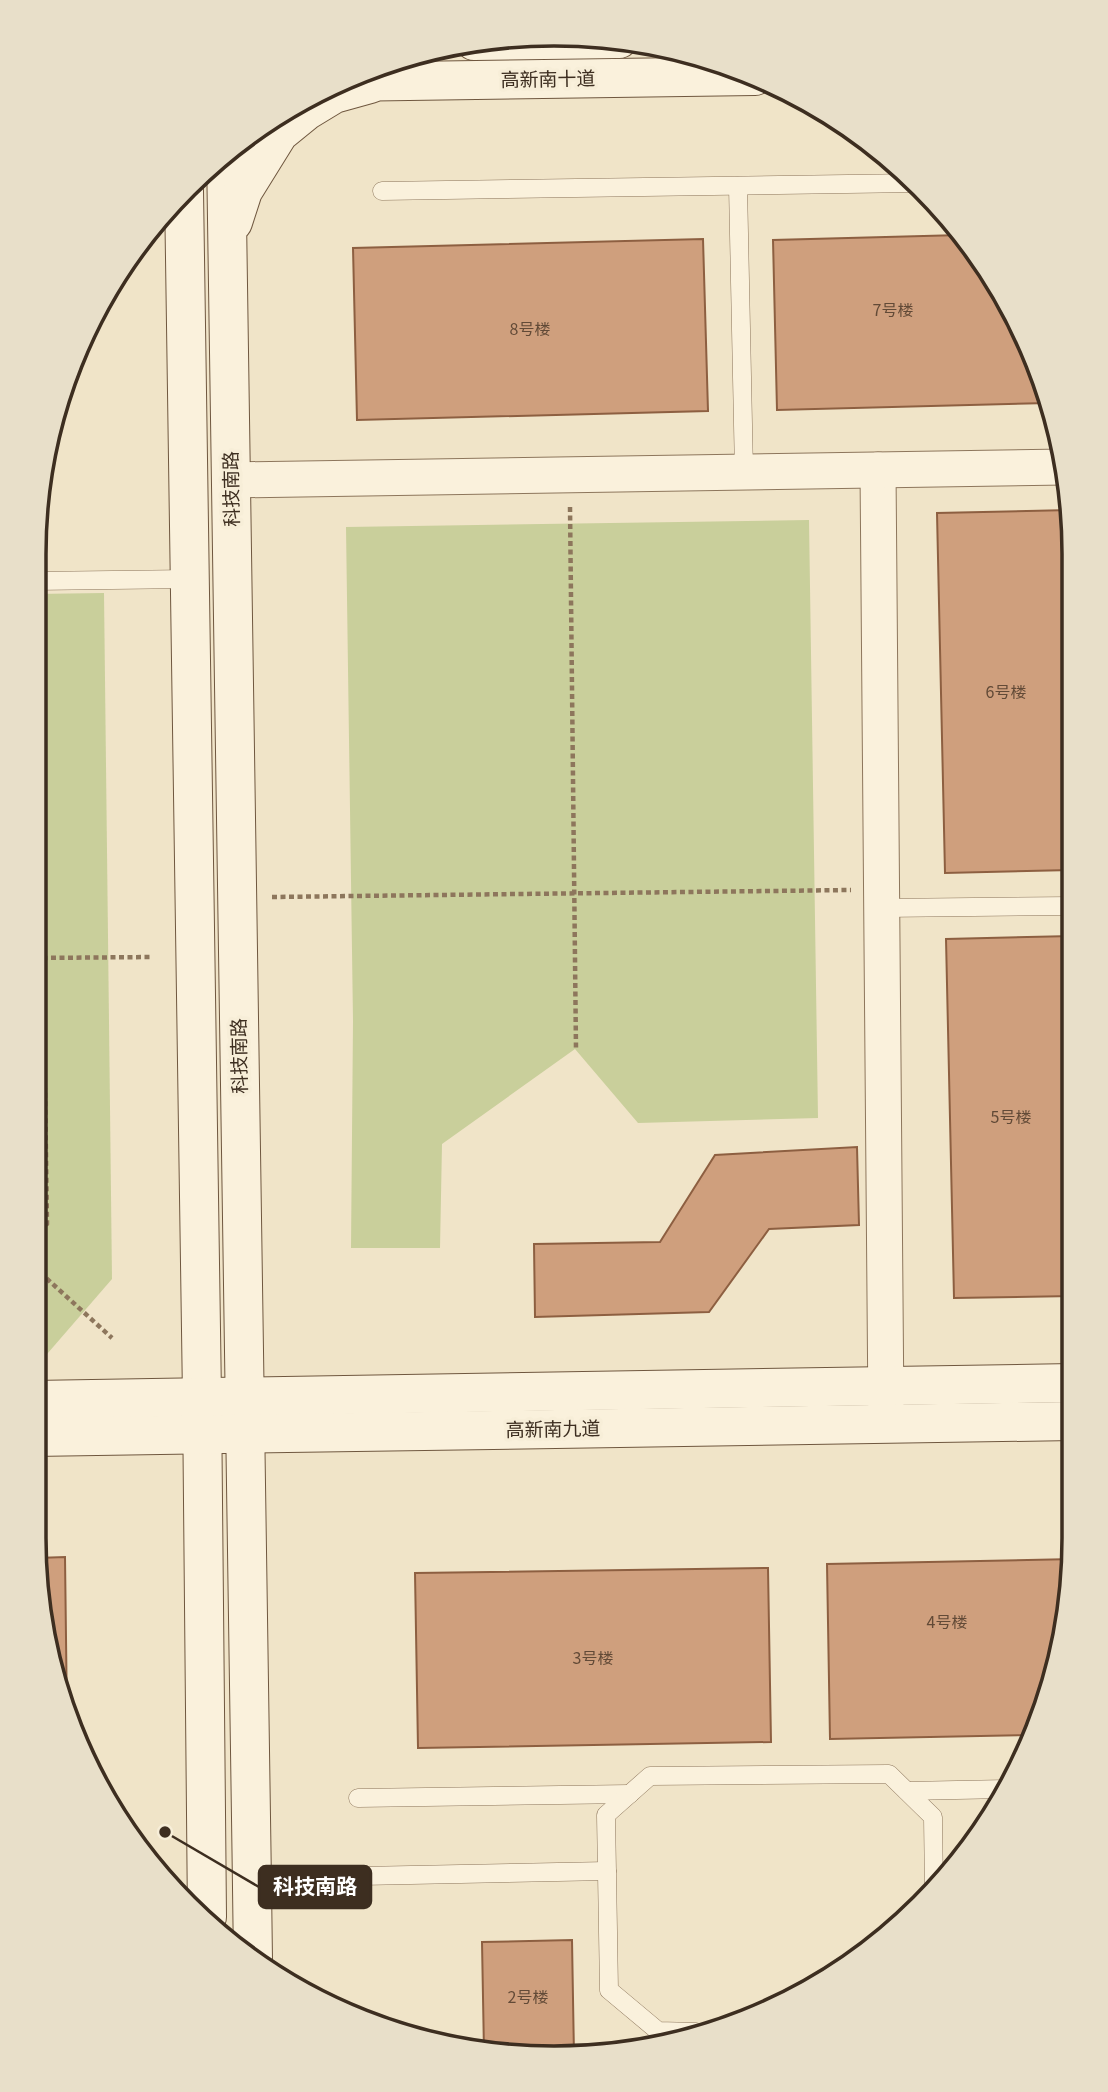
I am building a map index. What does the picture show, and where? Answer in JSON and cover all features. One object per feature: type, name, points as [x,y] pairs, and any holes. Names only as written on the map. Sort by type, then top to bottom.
[{"type":"main road","name":"高新南十道","points":[[366,81],[729,76]]},
{"type":"main road","points":[[343,91],[380,81]]},
{"type":"main road","points":[[227,241],[243,191],[279,133],[312,108]]},
{"type":"main road","name":"科技南路","points":[[226,166],[253,1948]]},
{"type":"main road","points":[[184,205],[203,1434],[207,1909]]},
{"type":"main road","points":[[177,213],[184,240]]},
{"type":"main road","name":"高新南九道","points":[[46,1400],[1062,1383]]},
{"type":"main road","name":"高新南九道","points":[[46,1437],[1062,1421]]},
{"type":"street","points":[[231,481],[1055,467]]},
{"type":"street","points":[[878,470],[886,1424]]},
{"type":"lane","points":[[382,191],[902,183]]},
{"type":"lane","points":[[738,186],[744,472]]},
{"type":"lane","points":[[46,581],[190,579]]},
{"type":"lane","points":[[882,899],[1062,906]]},
{"type":"lane","points":[[676,2031],[658,2031],[610,1990],[606,1815],[650,1776],[889,1774],[933,1817],[937,1871]]},
{"type":"lane","points":[[907,1791],[996,1789]]},
{"type":"lane","points":[[358,1798],[630,1794]]},
{"type":"lane","points":[[361,1876],[607,1871]]},
{"type":"path","points":[[569,475],[576,1049]]},
{"type":"path","points":[[236,897],[574,894],[882,899]]},
{"type":"path","points":[[46,958],[152,957]]},
{"type":"path","points":[[46,1156],[46,1225]]},
{"type":"path","points":[[46,1278],[113,1338]]},
{"type":"green space","points":[[809,520],[818,1118],[638,1123],[575,1049],[442,1144],[440,1248],[351,1248],[353,1021],[346,527]]},
{"type":"green space","points":[[104,593],[112,1279],[46,1355],[46,594]]},
{"type":"building","points":[[950,235],[977,271],[1010,329],[1040,403],[777,410],[773,240]]},
{"type":"building","points":[[703,239],[708,411],[357,420],[353,248]]},
{"type":"building","points":[[1060,510],[1062,870],[945,873],[937,513]]},
{"type":"building","points":[[1062,936],[1062,1296],[954,1298],[946,939]]},
{"type":"building","points":[[857,1147],[859,1225],[769,1229],[709,1312],[535,1317],[534,1244],[660,1242],[715,1155]]},
{"type":"building","points":[[65,1557],[67,1682],[55,1637],[47,1558]]},
{"type":"building","points":[[1061,1559],[1053,1637],[1036,1701],[1023,1735],[830,1739],[827,1564]]},
{"type":"building","points":[[768,1568],[771,1742],[418,1748],[415,1573]]},
{"type":"building","points":[[572,1940],[574,2045],[484,2041],[482,1942]]},
{"type":"place","name":"科技南路","points":[[165,1832]]}]
